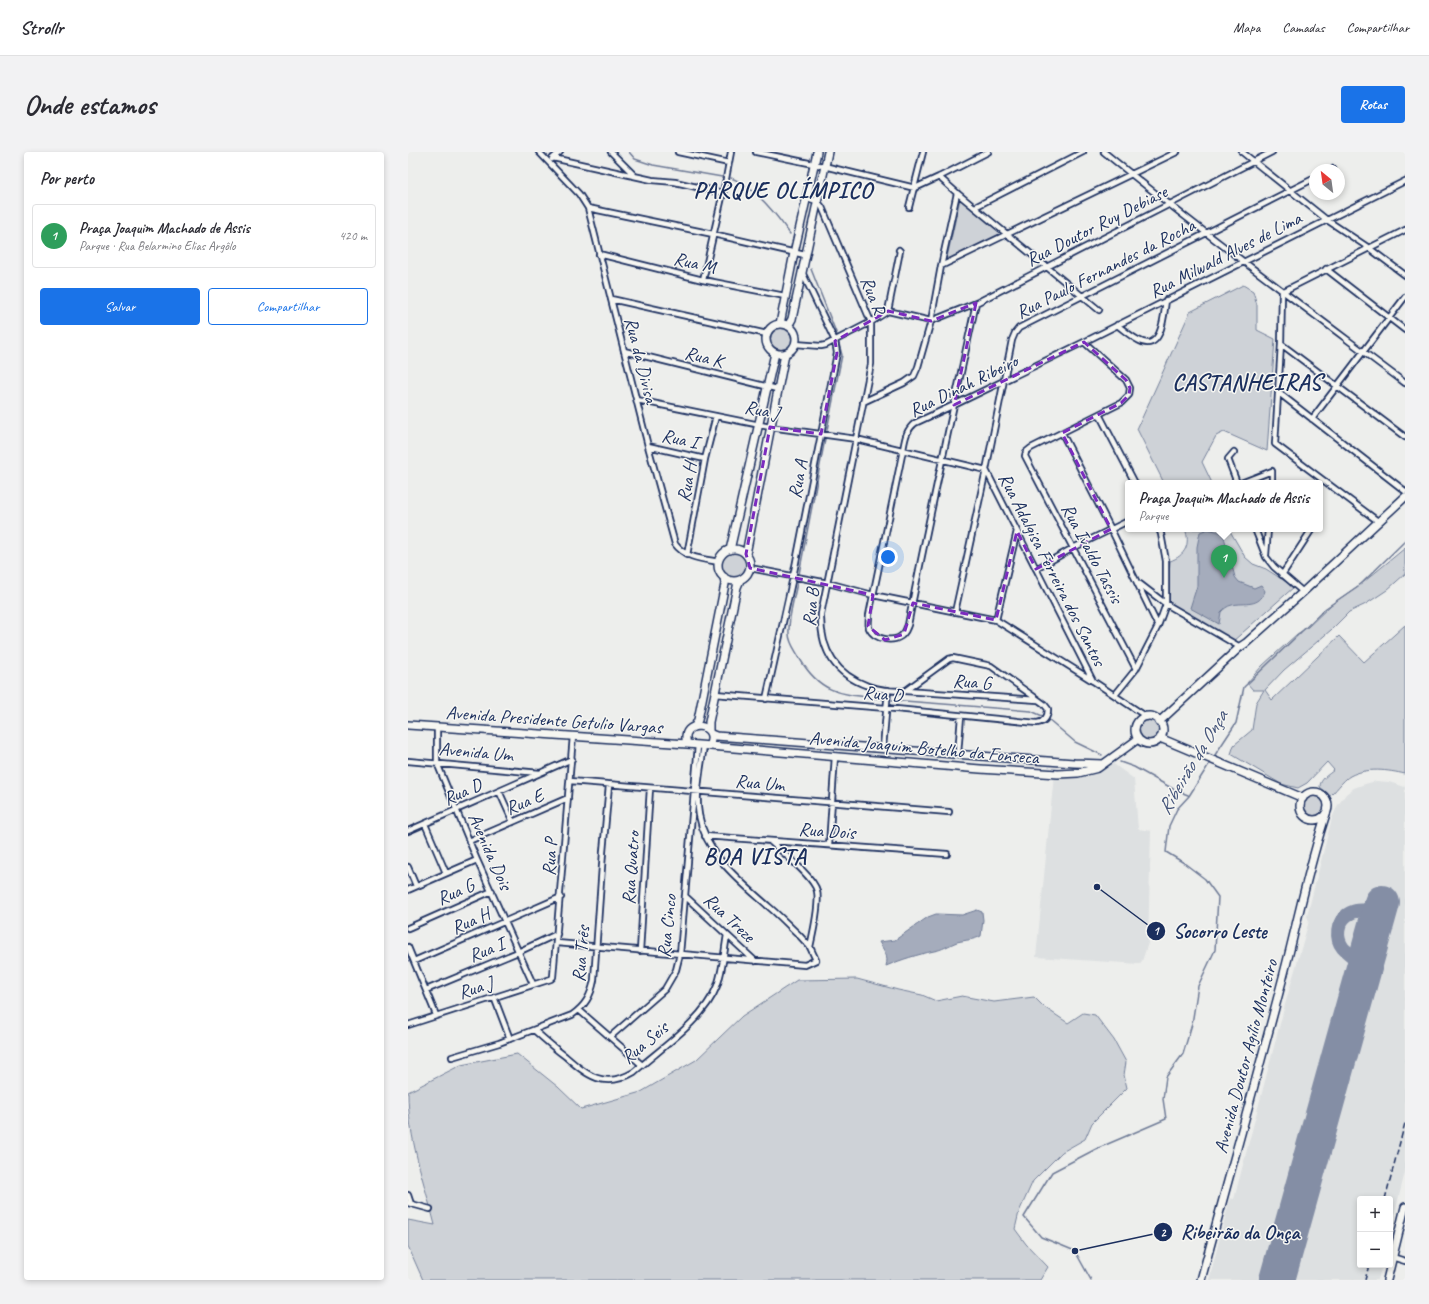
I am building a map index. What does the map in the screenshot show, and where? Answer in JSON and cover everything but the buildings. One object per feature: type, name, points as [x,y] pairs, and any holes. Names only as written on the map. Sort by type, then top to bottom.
[{"type":"street","name":"Rua da Divisa","points":[[539,152],[551,161],[579,194],[588,208],[673,539],[680,550],[687,555]]},
{"type":"street","points":[[551,161],[560,152]]},
{"type":"street","points":[[611,152],[634,176]]},
{"type":"street","points":[[678,152],[729,163]]},
{"type":"street","points":[[703,280],[731,152]]},
{"type":"street","points":[[756,152],[826,166],[915,188],[987,152]]},
{"type":"street","points":[[780,324],[794,253],[817,152]]},
{"type":"street","points":[[788,326],[792,318],[801,270],[828,152]]},
{"type":"street","points":[[909,207],[923,152]]},
{"type":"street","points":[[975,207],[1083,152]]},
{"type":"street","points":[[1104,152],[1282,292],[1405,383]]},
{"type":"street","points":[[941,266],[1177,152]]},
{"type":"street","points":[[1242,152],[1327,220],[1369,248],[1405,275]]},
{"type":"street","name":"Rua Doutor Ruy Debiase","points":[[931,321],[976,303],[1272,152]]},
{"type":"street","points":[[551,161],[652,180],[675,182],[723,193]]},
{"type":"street","points":[[939,177],[1048,266],[1099,310]]},
{"type":"street","name":"Rua Paulo Fernandes da Rocha","points":[[955,612],[986,470],[1012,340],[1019,328],[1309,181]]},
{"type":"street","name":"Rua Milwald Alves de Lima","points":[[1102,333],[1405,181]]},
{"type":"street","points":[[863,402],[904,383],[914,376],[931,321],[941,266],[958,193]]},
{"type":"street","points":[[807,198],[817,201]]},
{"type":"street","name":"Rua R","points":[[817,201],[822,207],[871,322],[871,364],[856,439]]},
{"type":"street","points":[[588,208],[805,255]]},
{"type":"street","points":[[1282,292],[1405,230]]},
{"type":"street","points":[[795,344],[821,346],[835,341],[871,322],[888,310],[900,252],[899,250]]},
{"type":"street","name":"Rua M","points":[[599,254],[703,280],[785,296]]},
{"type":"street","points":[[1326,269],[1405,330]]},
{"type":"street","name":"Rua A","points":[[766,699],[793,577],[837,353],[835,341],[801,270]]},
{"type":"street","points":[[1282,292],[1279,394],[1275,444],[1379,522]]},
{"type":"street","points":[[1312,419],[1405,297]]},
{"type":"street","points":[[611,299],[767,334]]},
{"type":"street","points":[[1117,325],[1137,340],[1144,343],[1151,343],[1158,337],[1160,332],[1166,300]]},
{"type":"street","points":[[913,603],[976,303]]},
{"type":"street","points":[[888,310],[931,321]]},
{"type":"street","points":[[780,324],[788,326],[795,334],[795,344],[789,352],[785,354],[775,353],[766,343],[767,334],[772,327],[780,324]]},
{"type":"street","name":"Rua Dinah Ribeiro","points":[[913,603],[904,634],[885,640],[871,631],[868,626],[907,431],[915,423],[1102,333]]},
{"type":"street","points":[[1084,342],[1126,380],[1130,388],[1129,395],[1121,403],[1062,433],[1138,582],[1158,626]]},
{"type":"street","points":[[1281,344],[1405,436]]},
{"type":"street","name":"Rua K","points":[[624,351],[777,389]]},
{"type":"street","points":[[730,550],[766,387],[775,353]]},
{"type":"street","points":[[746,554],[739,550],[730,550],[723,554],[719,562],[719,570],[724,577],[732,581],[740,580],[745,577],[750,568],[750,563],[746,554],[785,354]]},
{"type":"street","points":[[1279,394],[1405,491]]},
{"type":"street","name":"Rua J","points":[[637,400],[770,427],[856,439],[986,470]]},
{"type":"street","points":[[1099,414],[1133,480]]},
{"type":"street","name":"Rua H","points":[[687,555],[716,416]]},
{"type":"street","name":"Rua Ivaldo Tassis","points":[[1062,433],[1026,452],[1025,456],[1136,669]]},
{"type":"street","name":"Rua B","points":[[856,439],[821,614],[821,633],[824,644],[834,663],[844,674],[868,687],[905,692]]},
{"type":"street","name":"Rua I","points":[[648,446],[706,459]]},
{"type":"street","points":[[1234,452],[1228,459],[1236,480]]},
{"type":"street","name":"Rua Adalgisa Ferreira dos Santos","points":[[986,470],[1093,681]]},
{"type":"street","points":[[1249,480],[1272,471],[1272,480]]},
{"type":"street","points":[[1160,722],[1405,497]]},
{"type":"street","points":[[1036,569],[1073,548],[1125,522]]},
{"type":"street","points":[[996,620],[1017,531]]},
{"type":"street","points":[[1115,695],[1136,669],[1158,626],[1166,604],[1166,561],[1160,532]]},
{"type":"street","points":[[1256,532],[1266,557],[1282,575],[1303,592]]},
{"type":"street","points":[[1266,557],[1268,532]]},
{"type":"street","points":[[1282,575],[1310,532]]},
{"type":"street","points":[[687,555],[719,562]]},
{"type":"street","points":[[750,568],[828,583],[873,595],[996,620],[1147,716],[1160,722],[1163,730],[1160,738],[1154,744],[1145,744],[1135,736],[1135,727],[1139,720],[1147,716]]},
{"type":"street","points":[[695,726],[698,720],[724,584],[724,577]]},
{"type":"street","points":[[557,944],[805,965],[816,960],[810,947],[795,931],[727,868],[713,851],[705,836],[699,814],[696,792],[704,745],[711,740],[709,722],[737,587],[740,580]]},
{"type":"street","points":[[1138,582],[1166,604],[1240,647]]},
{"type":"street","points":[[905,692],[945,661],[954,658],[991,666],[1038,700]]},
{"type":"street","points":[[706,678],[718,680]]},
{"type":"street","points":[[883,748],[888,690]]},
{"type":"street","name":"Rua G","points":[[905,692],[1038,700]]},
{"type":"street","name":"Rua D","points":[[715,694],[886,708],[1037,723],[1042,722],[1047,718],[1048,709],[1038,700]]},
{"type":"street","points":[[958,754],[961,716]]},
{"type":"street","name":"Avenida Presidente Getulio Vargas","points":[[408,725],[704,745]]},
{"type":"street","name":"Avenida Dois","points":[[437,726],[437,763],[477,860],[506,921],[533,984]]},
{"type":"street","points":[[687,744],[686,735],[690,729],[695,726],[701,726],[716,736],[1104,764]]},
{"type":"street","name":"Rua P","points":[[551,979],[554,975],[557,944],[573,736]]},
{"type":"street","points":[[1160,738],[1302,798]]},
{"type":"street","name":"Avenida Joaquim Botelho da Fonseca","points":[[704,745],[980,769],[1058,774],[1078,773],[1098,768],[1138,739]]},
{"type":"street","points":[[829,846],[835,756]]},
{"type":"street","name":"Rua D","points":[[408,831],[572,759]]},
{"type":"street","name":"Avenida Um","points":[[408,761],[540,773]]},
{"type":"street","name":"Rua Um","points":[[570,781],[949,812]]},
{"type":"street","name":"Rua Três","points":[[452,1057],[510,1039],[572,1015],[586,1003],[592,992],[594,980],[609,784]]},
{"type":"street","name":"Rua Quatro","points":[[640,951],[650,788]]},
{"type":"street","points":[[499,791],[513,822]]},
{"type":"street","name":"Rua Cinco","points":[[610,1037],[665,989],[676,970],[680,954],[696,792]]},
{"type":"street","points":[[1310,792],[1319,792],[1326,798],[1328,807],[1327,811],[1321,818],[1312,820],[1307,818],[1300,809],[1302,798],[1310,792]]},
{"type":"street","name":"Rua E","points":[[469,841],[568,798]]},
{"type":"street","name":"Avenida Doutor Agílio Monteiro","points":[[1201,1280],[1244,1127],[1318,840],[1327,811]]},
{"type":"street","points":[[1312,820],[1318,840]]},
{"type":"street","points":[[425,824],[446,873]]},
{"type":"street","name":"Rua Dois","points":[[705,836],[948,854]]},
{"type":"street","points":[[770,841],[813,881],[817,892],[816,912],[810,947]]},
{"type":"street","points":[[408,890],[477,860]]},
{"type":"street","points":[[408,867],[416,886]]},
{"type":"street","name":"Rua G","points":[[408,928],[492,891]]},
{"type":"street","name":"Rua Treze","points":[[685,896],[755,961]]},
{"type":"street","name":"Rua H","points":[[414,961],[561,897]]},
{"type":"street","name":"Rua I","points":[[426,990],[518,952],[557,934]]},
{"type":"street","name":"Rua Seis","points":[[534,1030],[582,1071],[595,1078],[609,1080],[625,1078],[642,1065],[704,1009],[716,987],[727,935]]},
{"type":"street","points":[[408,947],[436,1015]]},
{"type":"street","name":"Rua J","points":[[408,1025],[551,979]]},
{"type":"street","points":[[494,997],[510,1039]]},
{"type":"street","points":[[579,1010],[642,1065]]},
{"type":"street","points":[[408,1195],[410,1204],[430,1210]]},
{"type":"street","points":[[1393,1253],[1405,1207]]},
{"type":"street","points":[[1393,1257],[1405,1261]]},
{"type":"street","points":[[1387,1280],[1390,1268]]},
{"type":"highlighted area","points":[[976,303],[954,405],[1084,342],[1126,380],[1130,388],[1129,395],[1121,403],[1062,433],[1111,529],[1036,569],[1017,531],[996,620],[913,603],[904,634],[885,640],[868,626],[873,595],[750,568],[746,554],[770,427],[821,434],[837,353],[835,341],[888,311],[931,321]]},
{"type":"shaded area","points":[[960,199],[1002,233],[946,262]]},
{"type":"shaded area","points":[[1243,285],[1253,291],[1257,305],[1257,330],[1275,339],[1267,451],[1224,432],[1216,436],[1202,462],[1211,480],[1162,480],[1137,429],[1190,312]]},
{"type":"shaded area","points":[[781,327],[789,331],[793,339],[789,347],[781,351],[773,347],[769,339],[773,331]]},
{"type":"shaded area","points":[[1186,532],[1231,532],[1245,557],[1253,564],[1266,569],[1294,587],[1232,642],[1167,604],[1170,561],[1183,553],[1187,544]]},
{"type":"shaded area","points":[[1405,548],[1405,574],[1387,590],[1366,604],[1349,612],[1331,630],[1284,670],[1265,690],[1272,700],[1339,636],[1364,662],[1405,625],[1405,774],[1378,770],[1363,771],[1347,778],[1328,798],[1325,791],[1320,787],[1323,779],[1334,770],[1327,762],[1307,783],[1298,788],[1281,784],[1231,754],[1234,745],[1252,730],[1256,703],[1264,690],[1253,690],[1247,683],[1262,666],[1297,634],[1308,627],[1332,604],[1365,581]]},
{"type":"shaded area","points":[[734,553],[742,557],[746,565],[742,573],[734,577],[726,573],[722,565],[726,557]]},
{"type":"shaded area","points":[[1149,718],[1158,721],[1161,730],[1158,739],[1149,742],[1140,739],[1137,730],[1140,721]]},
{"type":"shaded area","points":[[1111,762],[1134,779],[1138,829],[1151,831],[1148,943],[1142,961],[1139,964],[1036,957],[1054,775]]},
{"type":"shaded area","points":[[1376,781],[1389,782],[1405,787],[1405,1172],[1393,1220],[1393,1196],[1357,1196],[1357,1268],[1381,1268],[1378,1280],[1209,1280],[1230,1198],[1234,1199],[1286,1001],[1309,921],[1307,916],[1332,818],[1338,805],[1346,794],[1354,788]]},
{"type":"shaded area","points":[[1315,794],[1324,797],[1327,806],[1324,815],[1315,818],[1306,815],[1303,806],[1306,797]]},
{"type":"shaded area","points":[[857,979],[922,995],[936,1001],[962,996],[994,1002],[1034,997],[1044,1007],[1068,1023],[1083,1013],[1095,1015],[1114,1040],[1126,1062],[1124,1075],[1127,1088],[1092,1123],[1085,1139],[1062,1152],[1033,1181],[1019,1212],[1015,1229],[1026,1244],[1048,1267],[1040,1280],[423,1280],[408,1246],[408,1220],[435,1225],[414,1143],[408,1092],[461,1065],[517,1054],[558,1087],[581,1109],[641,1092],[696,1060],[742,1016],[797,980]]},
{"type":"water","points":[[1200,532],[1219,532],[1224,537],[1235,577],[1239,582],[1254,588],[1261,585],[1265,591],[1259,600],[1251,603],[1229,606],[1221,612],[1219,624],[1190,608],[1197,586],[1197,547]]},
{"type":"water","points":[[977,910],[982,912],[983,920],[981,936],[957,942],[940,950],[910,957],[886,966],[886,956],[879,942],[895,940],[928,917],[936,914],[962,915]]},
{"type":"waterway","points":[[629,152],[635,159],[653,165],[722,177]]},
{"type":"waterway","points":[[731,178],[748,187],[756,194],[778,218],[790,234]]},
{"type":"waterway","points":[[811,269],[837,335]]},
{"type":"waterway","points":[[827,430],[842,355],[839,344]]},
{"type":"waterway","points":[[799,574],[825,439]]},
{"type":"waterway","name":"Ribeirão da Onça","points":[[1213,758],[1236,723],[1244,687],[1326,608],[1361,584],[1405,541]]},
{"type":"waterway","points":[[797,583],[790,615],[789,637],[793,647],[808,671],[826,687],[835,691],[845,694],[883,699]]},
{"type":"waterway","points":[[892,700],[1031,711],[1047,718],[1075,742],[1102,755]]},
{"type":"waterway","name":"Ribeirão da Onça","points":[[1091,1280],[1075,1251],[1041,1237],[1024,1217],[1052,1172],[1096,1149],[1166,1119],[1163,1099],[1166,1077],[1183,1054],[1192,1024],[1198,986],[1215,950],[1218,897],[1205,879],[1184,863],[1166,852],[1169,826],[1177,809],[1189,796],[1211,761]]},
{"type":"waterway","points":[[1120,762],[1134,767],[1175,790],[1188,795]]},
{"type":"taxiway","points":[[1361,978],[1357,961],[1340,944],[1338,935],[1339,926],[1347,915],[1355,911],[1367,911],[1379,915]]},
{"type":"runway","points":[[1277,1280],[1382,903]]},
{"type":"railway","points":[[1386,1196],[1405,1123]]},
{"type":"railway","points":[[1365,1280],[1368,1268]]},
{"type":"place","name":"Praça Joaquim Machado de Assis","points":[[1224,578]]},
{"type":"place","name":"Socorro Leste","points":[[1097,887]]},
{"type":"place","name":"Ribeirão da Onça","points":[[1075,1251]]},
{"type":"district","name":"PARQUE OLÍMPICO","points":[[783,190]]},
{"type":"district","name":"CASTANHEIRAS","points":[[1247,382]]},
{"type":"district","name":"BOA VISTA","points":[[755,856]]}]
